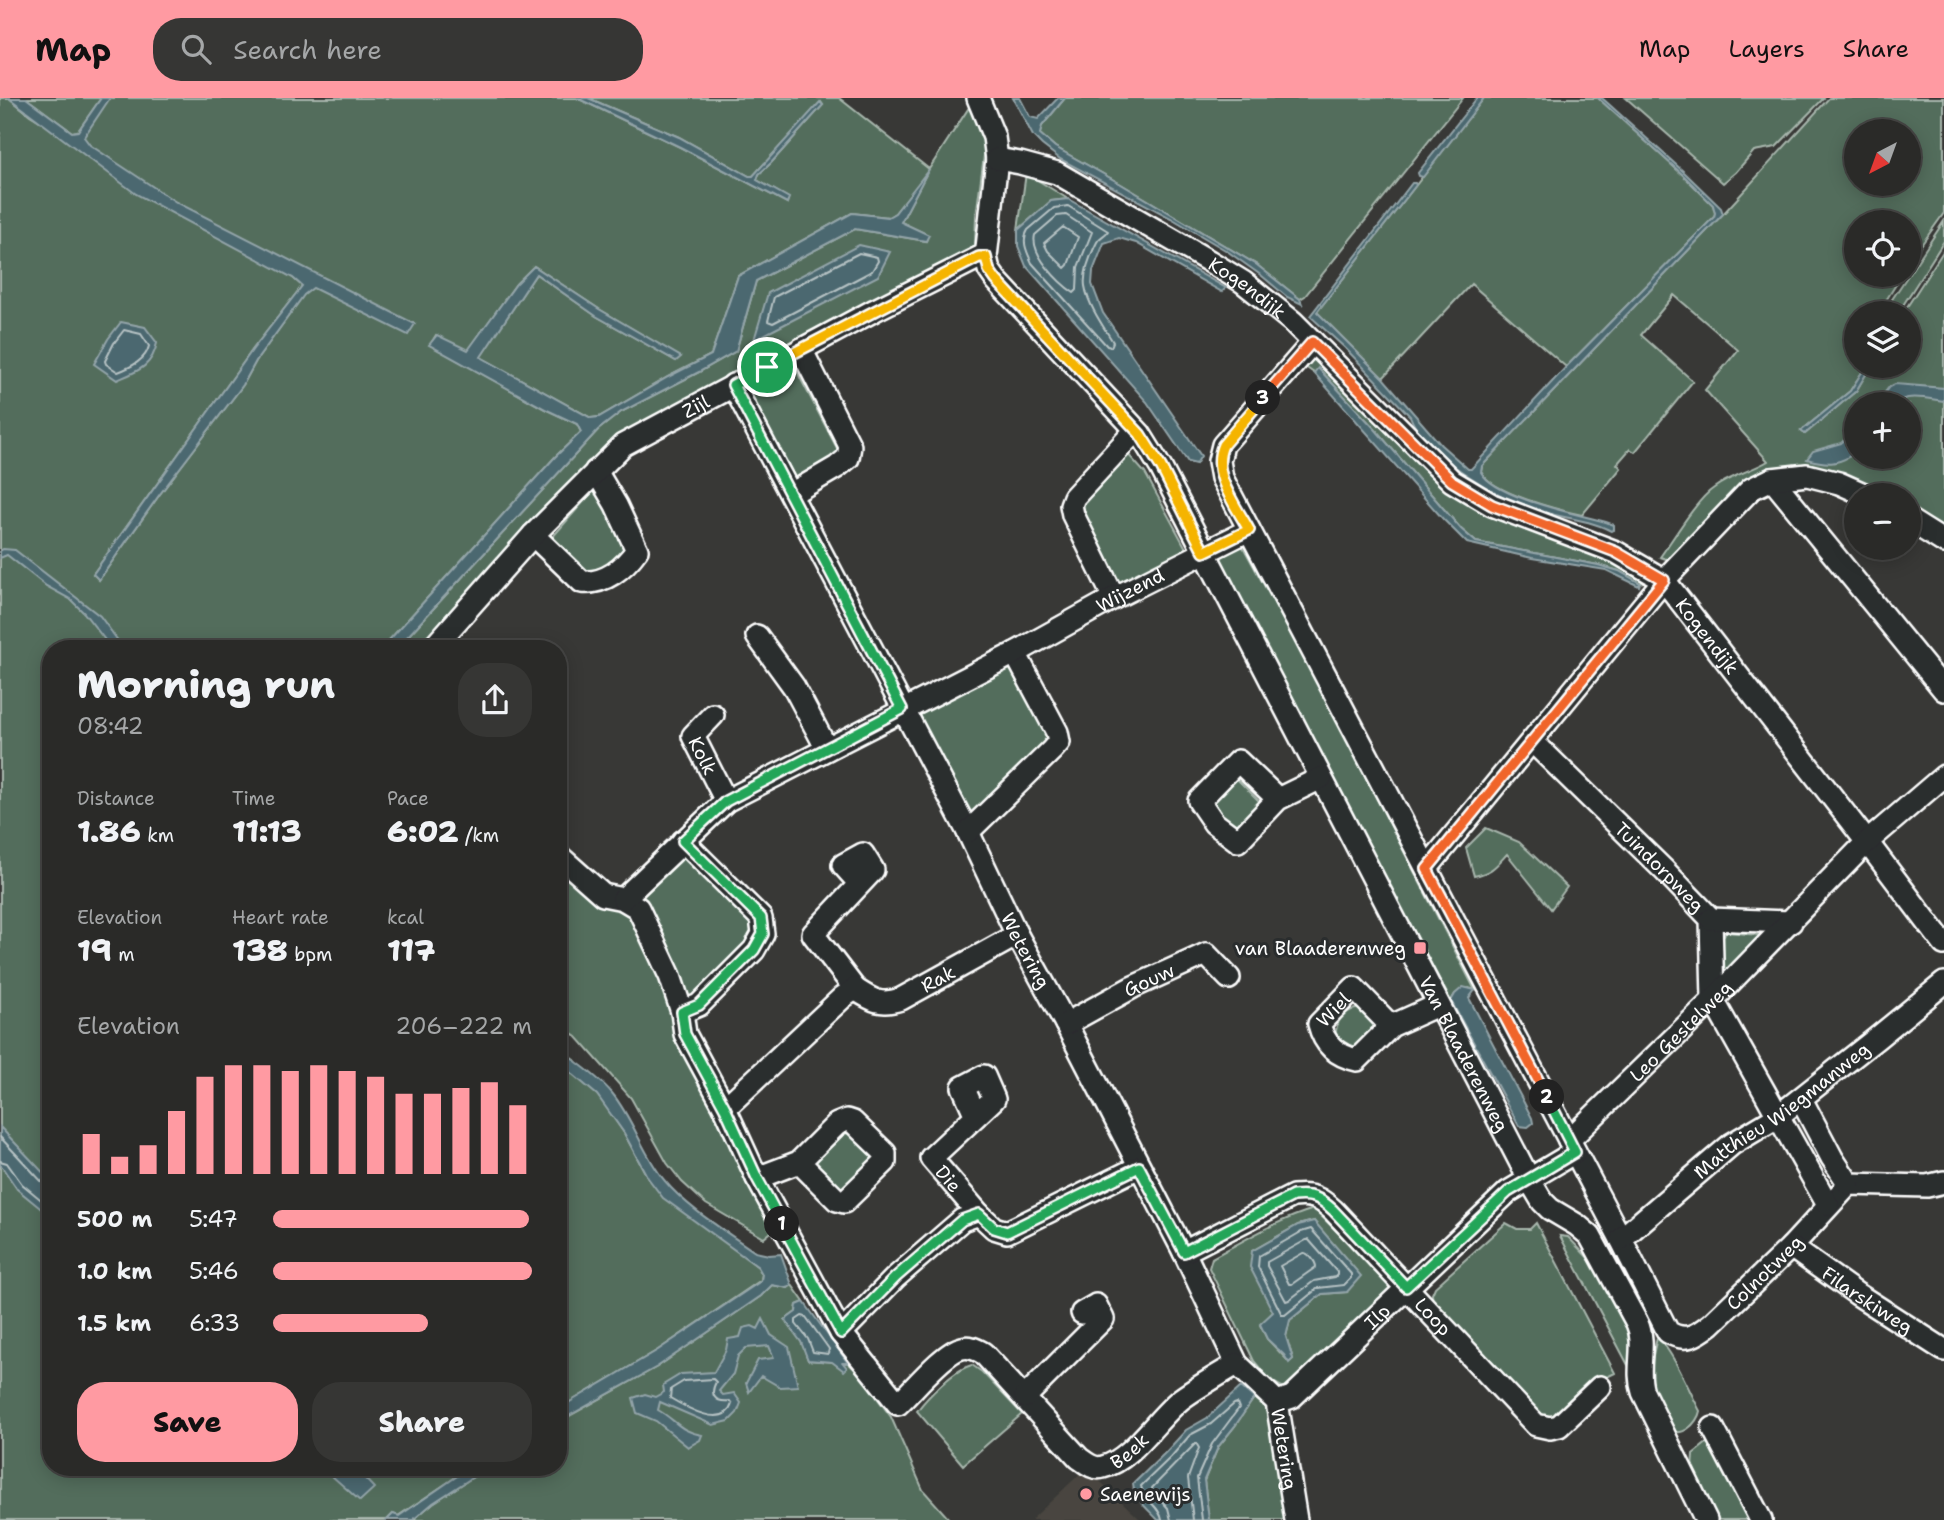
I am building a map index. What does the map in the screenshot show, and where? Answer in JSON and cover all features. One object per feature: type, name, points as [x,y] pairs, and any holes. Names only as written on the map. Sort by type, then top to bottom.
[{"type":"street","points":[[978,98],[994,137],[997,159],[986,257]]},
{"type":"street","name":"Kogendijk","points":[[997,159],[1057,173],[1243,282],[1276,307],[1452,481],[1492,505],[1616,552],[1664,580],[1944,944]]},
{"type":"street","name":"Zijl","points":[[440,640],[533,535],[623,445],[801,349],[979,257],[986,257]]},
{"type":"street","name":"Van Blaaderenweg","points":[[986,257],[989,270],[996,280],[1136,430],[1161,467],[1529,1179],[1546,1206],[1590,1236],[1637,1323],[1642,1336],[1640,1385],[1706,1520]]},
{"type":"street","points":[[1312,342],[1223,445],[1219,461],[1222,478],[1621,1239]]},
{"type":"street","points":[[791,494],[837,467],[848,458],[850,446],[801,349]]},
{"type":"street","name":"Wetering","points":[[733,385],[968,832],[1017,935],[1184,1252],[1237,1364],[1277,1402],[1296,1520]]},
{"type":"street","points":[[1114,598],[1073,515],[1071,505],[1074,497],[1136,430]]},
{"type":"street","points":[[533,535],[582,582],[600,580],[629,561],[637,550],[596,471]]},
{"type":"street","points":[[1427,869],[1664,580],[1751,489],[1772,479],[1807,475],[1844,485]]},
{"type":"street","points":[[1772,479],[1944,690]]},
{"type":"street","points":[[1921,528],[1944,542]]},
{"type":"street","name":"Wijzend","points":[[623,900],[726,801],[1249,530]]},
{"type":"street","points":[[757,636],[794,687],[827,749]]},
{"type":"street","points":[[968,832],[1059,742],[1057,732],[1015,653]]},
{"type":"street","name":"Kolk","points":[[713,715],[693,736],[726,801]]},
{"type":"street","name":"Tuindorpweg","points":[[1533,742],[1712,919],[1713,1000],[1828,1205]]},
{"type":"street","name":"Leo Gestelweg","points":[[1572,1146],[1867,842],[1944,776]]},
{"type":"street","points":[[1278,799],[1321,778]]},
{"type":"street","points":[[682,1012],[699,1005],[754,950],[763,934],[761,918],[683,841]]},
{"type":"street","points":[[567,863],[603,895],[623,900],[638,908],[670,976],[682,1012],[685,1034],[725,1108],[757,1178],[841,1333]]},
{"type":"street","name":"Rak","points":[[860,884],[813,934],[855,989],[870,999],[887,1003],[901,999],[1017,935]]},
{"type":"street","points":[[1712,919],[1791,922]]},
{"type":"street","name":"Gouw","points":[[1066,1024],[1133,987],[1206,954],[1229,978]]},
{"type":"street","name":"Matthieu Wiegmanweg","points":[[1621,1239],[1732,1144],[1801,1099],[1944,983]]},
{"type":"street","points":[[725,1108],[843,997],[855,989]]},
{"type":"street","points":[[1391,1026],[1438,1005]]},
{"type":"street","points":[[1801,1099],[1849,1184],[1927,1186],[1944,1182]]},
{"type":"street","name":"Die","points":[[976,1115],[931,1158],[994,1228],[1007,1232],[1139,1167]]},
{"type":"street","name":"Ilp","points":[[1277,1402],[1292,1397],[1508,1192],[1572,1146]]},
{"type":"street","points":[[757,1178],[799,1162]]},
{"type":"street","name":"Colnotweg","points":[[1621,1239],[1668,1332],[1687,1338],[1711,1324],[1791,1247],[1849,1184]]},
{"type":"street","name":"Loop","points":[[1184,1252],[1293,1196],[1306,1195],[1321,1199],[1536,1425],[1550,1429],[1559,1426],[1600,1387]]},
{"type":"street","name":"Die","points":[[841,1333],[896,1277],[962,1220],[979,1214]]},
{"type":"street","name":"Filarskiweg","points":[[1791,1247],[1857,1294],[1944,1350]]},
{"type":"street","points":[[1025,1397],[1103,1319],[1096,1305],[1082,1313]]},
{"type":"street","name":"Beek","points":[[841,1333],[898,1404],[951,1352],[963,1347],[983,1353],[1079,1458],[1090,1466],[1101,1468],[1122,1459],[1180,1400],[1237,1364]]},
{"type":"street","points":[[1713,1428],[1761,1520]]},
{"type":"shaded area","name":"Saenewijs","points":[[1086,1468],[1141,1520],[1031,1520]]},
{"type":"green space","points":[[0,98],[9,98],[30,115],[75,143],[108,98],[577,98],[680,147],[787,203],[788,198],[757,180],[759,174],[823,105],[821,102],[753,176],[749,176],[679,137],[588,98],[839,98],[929,169],[972,103],[985,148],[975,246],[963,258],[609,443],[426,640],[404,640],[598,430],[621,412],[736,351],[756,281],[855,229],[926,241],[928,235],[901,222],[926,174],[889,217],[852,213],[738,276],[711,355],[599,417],[591,418],[480,357],[536,274],[596,316],[676,361],[680,357],[599,309],[534,266],[516,284],[468,351],[436,335],[430,345],[577,424],[581,432],[555,457],[389,640],[42,640],[42,1476],[457,1476],[398,1516],[393,1514],[387,1520],[0,1520]],"holes":[[[79,145],[312,283],[256,361],[243,385],[99,580],[93,574],[253,349],[302,286]]]},
{"type":"green space","points":[[26,98],[101,98],[78,131],[72,132]]},
{"type":"green space","points":[[1065,98],[1463,98],[1300,299],[1257,265],[1055,147],[1040,134],[1041,127]]},
{"type":"green space","points":[[1484,98],[1598,98],[1713,205],[1714,217],[1566,367],[1471,284],[1383,378],[1317,312]]},
{"type":"green space","points":[[1626,98],[1824,98],[1776,147],[1754,151],[1723,183]]},
{"type":"green space","points":[[1829,98],[1944,98],[1944,213],[1921,245],[1921,210],[1844,210],[1844,287],[1894,287],[1886,301],[1844,301],[1844,378],[1858,378],[1850,391],[1844,392],[1844,396],[1801,431],[1805,434],[1844,401],[1844,469],[1921,469],[1921,392],[1855,392],[1864,378],[1921,378],[1921,301],[1911,301],[1944,250],[1944,532],[1921,519],[1921,483],[1844,483],[1769,470],[1675,558],[1669,560],[1660,557],[1707,493],[1727,480],[1768,461],[1705,390],[1738,350],[1674,295],[1641,335],[1693,381],[1635,452],[1630,449],[1617,464],[1621,468],[1582,515],[1511,494],[1488,480],[1481,472],[1482,466],[1723,214]]},
{"type":"green space","points":[[1026,173],[1068,199],[1051,201],[1018,230]]},
{"type":"green space","points":[[1944,221],[1944,241],[1921,277],[1921,256]]},
{"type":"green space","points":[[1900,287],[1915,287],[1906,301],[1891,301]]},
{"type":"green space","points":[[1311,356],[1318,357],[1421,460],[1580,546],[1651,580],[1640,583],[1619,571],[1598,565],[1476,542],[1461,529],[1319,369],[1314,373],[1301,364]]},
{"type":"green space","points":[[793,364],[840,454],[792,485],[741,396]]},
{"type":"green space","points":[[1126,452],[1145,473],[1188,552],[1119,586],[1078,502]]},
{"type":"green space","points":[[593,491],[616,521],[625,547],[623,554],[616,561],[589,575],[549,541]]},
{"type":"green space","points":[[1241,543],[1316,680],[1475,990],[1469,988],[1455,994],[1451,1001],[1218,563],[1226,551]]},
{"type":"green space","points":[[1013,661],[1054,742],[968,824],[916,713]]},
{"type":"green space","points":[[1232,774],[1264,806],[1250,823],[1232,830],[1207,801]]},
{"type":"green space","points":[[1486,828],[1519,842],[1567,887],[1551,909],[1507,854],[1493,868],[1474,876],[1466,848]]},
{"type":"green space","points":[[683,851],[763,931],[688,1004],[639,897]]},
{"type":"green space","points":[[567,873],[629,912],[776,1228],[764,1238],[706,1204],[682,1182],[667,1163],[631,1098],[577,1037],[567,1030]]},
{"type":"green space","points":[[1726,932],[1770,936],[1722,982],[1721,949]]},
{"type":"green space","points":[[1360,1008],[1381,1028],[1357,1052],[1336,1042],[1336,1035],[1340,1019],[1348,1012]]},
{"type":"green space","points":[[567,1054],[575,1060],[624,1133],[648,1178],[758,1267],[762,1274],[761,1280],[658,1350],[567,1404]]},
{"type":"green space","points":[[848,1130],[874,1154],[875,1167],[844,1195],[811,1165]]},
{"type":"green space","points":[[1314,1209],[1389,1283],[1390,1290],[1290,1389],[1270,1380],[1254,1361],[1209,1268],[1212,1258],[1262,1231]],"holes":[[[1314,1221],[1347,1292],[1322,1294],[1290,1320],[1286,1336],[1293,1359],[1289,1362],[1267,1339],[1260,1325],[1273,1312],[1252,1251],[1298,1225]]]},
{"type":"green space","points":[[1506,1223],[1517,1229],[1530,1229],[1536,1223],[1615,1373],[1596,1383],[1545,1421],[1433,1304],[1432,1294],[1435,1287]]},
{"type":"green space","points":[[1560,1236],[1568,1237],[1596,1266],[1629,1330],[1633,1348],[1628,1365]]},
{"type":"green space","points":[[772,1285],[788,1288],[792,1285],[804,1302],[797,1305],[796,1312],[785,1320],[802,1342],[808,1360],[848,1363],[859,1373],[891,1417],[923,1490],[950,1520],[413,1520],[433,1503],[475,1476],[567,1476],[567,1417],[657,1367],[761,1296]]},
{"type":"green space","points":[[1657,1338],[1674,1361],[1700,1411],[1692,1425],[1683,1431],[1668,1428],[1654,1401],[1650,1376]]},
{"type":"green space","points":[[972,1365],[1022,1414],[963,1465],[917,1411],[934,1391]]},
{"type":"green space","points":[[1254,1398],[1268,1408],[1289,1520],[1209,1520],[1204,1481],[1218,1447]]},
{"type":"green space","points":[[1708,1442],[1714,1445],[1754,1520],[1719,1520],[1692,1471],[1693,1454]]},
{"type":"water","points":[[9,98],[26,98],[72,132],[78,131],[101,98],[110,98],[84,137],[90,145],[176,202],[415,324],[408,335],[313,288],[304,295],[256,361],[243,385],[99,580],[93,574],[253,349],[302,286],[293,278],[136,194]]},
{"type":"water","points":[[577,98],[588,98],[679,137],[749,176],[753,176],[820,102],[823,105],[759,174],[757,180],[789,198],[787,203],[680,147]]},
{"type":"water","points":[[1013,98],[1020,98],[1030,117],[1038,119],[1058,98],[1065,98],[1042,126],[1040,134],[1055,147],[1257,265],[1300,299],[1302,304],[1287,297],[1227,251],[1060,159],[1033,136]]},
{"type":"water","points":[[1477,98],[1484,98],[1423,177],[1419,176],[1418,173]]},
{"type":"water","points":[[1598,98],[1602,98],[1684,172],[1721,208],[1723,214],[1482,466],[1481,472],[1502,490],[1538,504],[1614,525],[1614,530],[1611,531],[1522,505],[1465,474],[1430,446],[1410,416],[1345,348],[1310,316],[1412,183],[1415,183],[1317,312],[1383,378],[1441,445],[1471,469],[1566,367],[1714,217],[1713,205]]},
{"type":"water","points":[[929,169],[901,222],[929,235],[926,241],[855,229],[756,281],[736,351],[621,412],[598,430],[404,640],[389,640],[555,457],[581,432],[577,424],[429,345],[437,335],[468,350],[516,284],[534,266],[599,309],[681,357],[676,361],[596,316],[536,274],[481,357],[591,418],[599,417],[711,355],[738,276],[852,213],[888,217],[895,213]]},
{"type":"water","points":[[1068,199],[1226,288],[1222,292],[1136,243],[1119,238],[1104,243],[1093,271],[1092,284],[1103,313],[1201,456],[1196,464],[1188,462],[1147,402],[1026,266],[1018,246],[1018,230],[1051,201]]},
{"type":"water","points":[[859,245],[890,252],[878,276],[754,340],[768,293]]},
{"type":"water","points":[[121,322],[145,327],[157,343],[148,363],[138,371],[117,380],[94,364]]},
{"type":"water","points":[[1318,368],[1375,429],[1461,529],[1476,542],[1598,565],[1619,571],[1640,583],[1639,586],[1606,570],[1532,558],[1467,543],[1314,373]]},
{"type":"water","points":[[1858,378],[1864,378],[1856,391],[1850,391]]},
{"type":"water","points":[[1895,384],[1944,388],[1944,401],[1921,398],[1921,392],[1885,392]]},
{"type":"water","points":[[1844,396],[1844,401],[1805,434],[1801,431]]},
{"type":"water","points":[[1844,440],[1844,459],[1821,462],[1807,459],[1813,451]]},
{"type":"water","points":[[15,550],[100,616],[117,640],[105,640],[70,599],[46,586],[7,555],[0,558],[0,551]]},
{"type":"water","points":[[1463,987],[1475,990],[1469,998],[1532,1118],[1533,1123],[1528,1127],[1519,1126],[1451,1001]]},
{"type":"water","points":[[567,1055],[594,1075],[620,1103],[657,1171],[674,1191],[755,1252],[781,1254],[792,1285],[788,1288],[772,1285],[761,1296],[657,1367],[567,1417],[567,1404],[658,1350],[761,1281],[762,1274],[758,1267],[663,1198],[648,1178],[624,1133],[597,1095],[567,1070]]},
{"type":"water","points":[[0,1127],[42,1171],[42,1210],[17,1189],[0,1164]]},
{"type":"water","points":[[1314,1221],[1361,1276],[1347,1292],[1322,1294],[1290,1320],[1286,1337],[1293,1359],[1289,1363],[1267,1339],[1260,1324],[1273,1312],[1250,1267],[1252,1251],[1298,1225]]},
{"type":"water","points":[[804,1302],[848,1363],[843,1363],[847,1368],[844,1371],[832,1362],[808,1360],[801,1342],[785,1320],[796,1312],[797,1305]]},
{"type":"water","points":[[763,1319],[771,1335],[789,1347],[798,1386],[780,1387],[761,1376],[749,1392],[746,1383],[758,1360],[774,1358],[769,1346],[746,1348],[738,1356],[733,1374],[719,1391],[723,1395],[734,1393],[741,1403],[737,1413],[729,1421],[713,1425],[660,1402],[658,1410],[683,1428],[702,1435],[700,1440],[688,1447],[656,1421],[637,1413],[633,1398],[645,1394],[655,1397],[664,1392],[663,1385],[681,1374],[714,1372],[726,1350],[728,1339],[740,1337],[743,1328],[752,1326],[758,1329]]},
{"type":"water","points":[[1241,1387],[1254,1398],[1218,1447],[1204,1480],[1209,1520],[1158,1520],[1139,1499],[1133,1484],[1186,1430],[1207,1418]]},
{"type":"water","points":[[332,1476],[363,1476],[374,1488],[360,1501]]},
{"type":"water","points":[[457,1476],[475,1476],[433,1503],[413,1520],[387,1520],[393,1514],[399,1516]]},
{"type":"place","name":"van Blaaderenweg","points":[[1420,948]]},
{"type":"place","name":"Saenewijs","points":[[1086,1494]]},
{"type":"route","points":[[979,257],[986,257],[989,270],[996,280],[1140,434],[1161,467],[1204,552],[1249,530],[1222,478],[1219,461],[1223,445],[1312,342],[1452,481],[1492,505],[1616,552],[1664,580],[1427,869],[1575,1152],[1508,1192],[1406,1287],[1333,1210],[1321,1199],[1306,1195],[1293,1196],[1184,1252],[1139,1167],[1007,1232],[994,1228],[979,1214],[962,1220],[896,1277],[841,1333],[757,1178],[725,1108],[685,1034],[682,1012],[699,1005],[754,950],[763,934],[761,918],[683,841],[726,801],[902,709],[733,385],[767,367],[979,257]]}]
